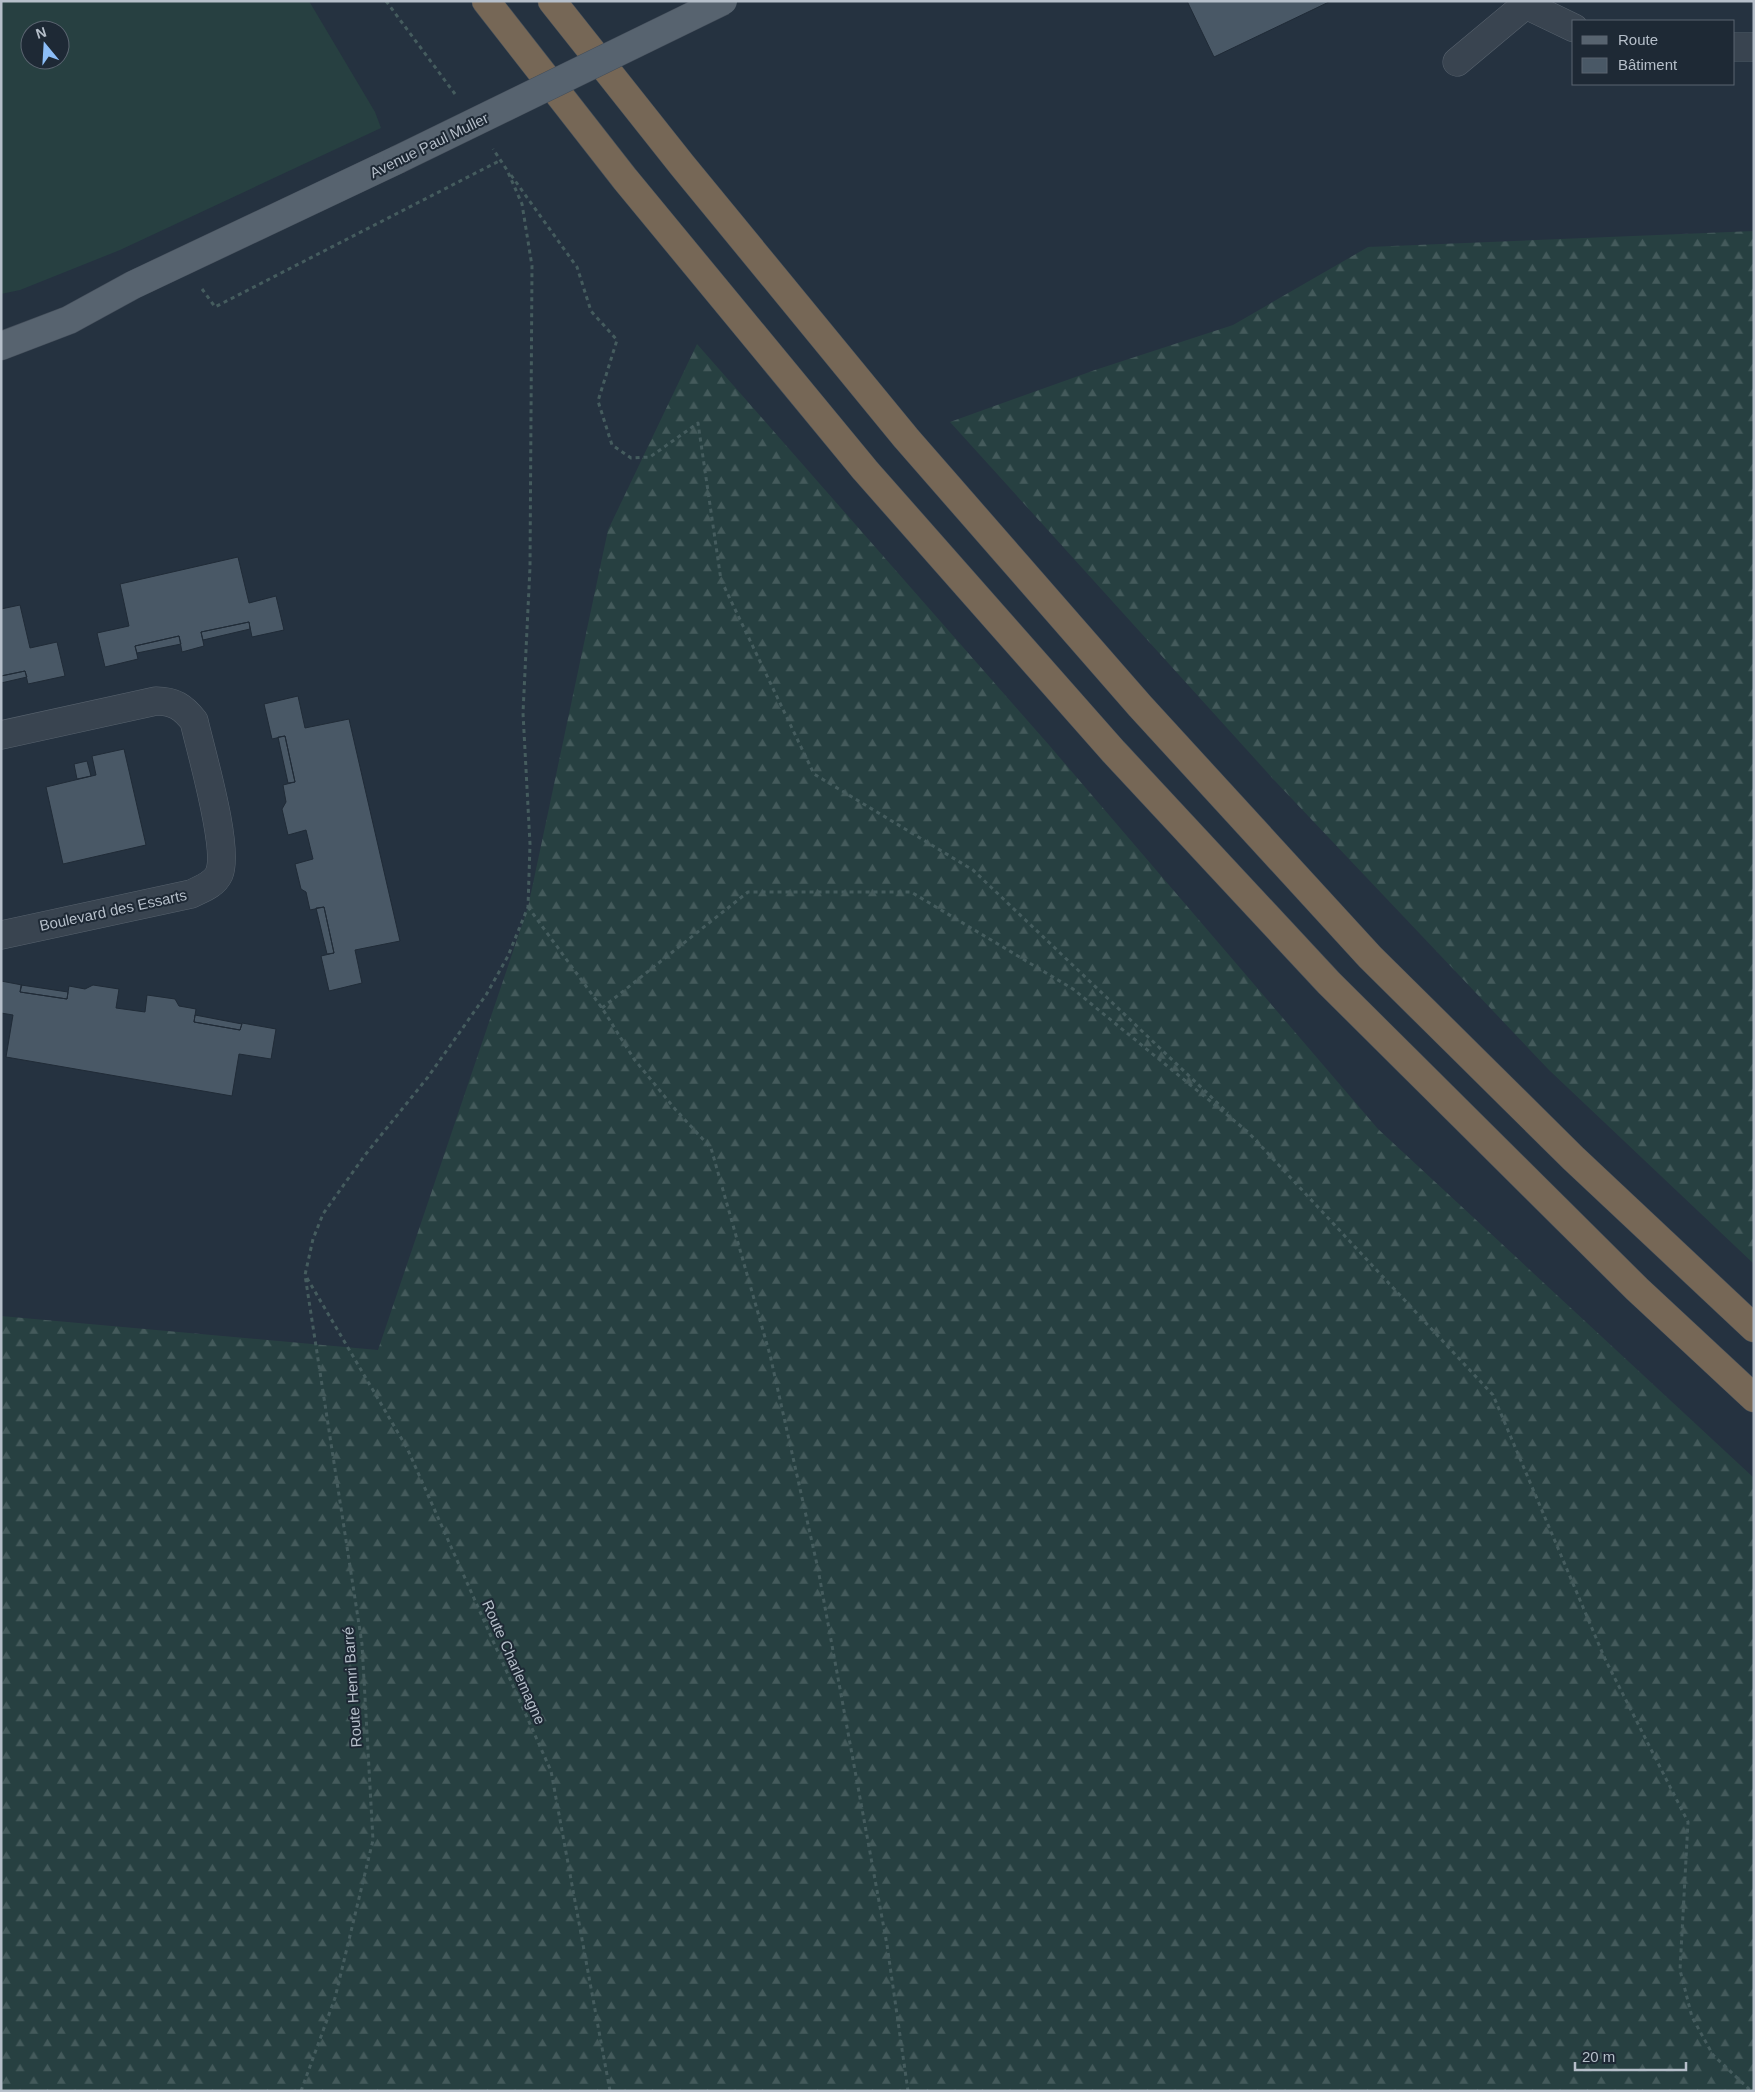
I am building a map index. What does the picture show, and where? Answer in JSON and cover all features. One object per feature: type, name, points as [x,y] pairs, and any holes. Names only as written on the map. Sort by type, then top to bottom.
[{"type":"highway","points":[[486,1],[625,179],[858,463],[1113,751],[1329,983],[1637,1289],[1754,1398]]},
{"type":"highway","points":[[552,1],[682,165],[906,438],[1140,706],[1370,957],[1573,1158],[1754,1328]]},
{"type":"main road","name":"Avenue Paul Muller","points":[[1,346],[69,320],[133,285],[397,160],[723,1]]},
{"type":"main road","name":"Avenue Paul Muller","points":[[1,328],[63,306],[133,285]]},
{"type":"street","points":[[1456,62],[1527,3],[1572,27]]},
{"type":"street","points":[[1735,47],[1754,47]]},
{"type":"street","name":"Boulevard des Essarts","points":[[1,735],[156,701],[168,701],[178,705],[194,721],[221,840],[222,861],[218,875],[212,882],[191,894],[1,935]]},
{"type":"path","points":[[386,1],[457,97]]},
{"type":"path","points":[[490,144],[577,267],[591,311],[617,340],[598,401],[612,445],[631,458],[650,457],[698,423],[721,580],[814,774],[973,870],[1248,1132],[1493,1395],[1605,1659],[1688,1822],[1680,1970],[1692,2017],[1713,2055],[1751,2091]]},
{"type":"path","points":[[183,262],[215,307],[501,160]]},
{"type":"path","points":[[507,170],[522,204],[532,266],[530,567],[523,714],[530,844],[528,907],[602,1008],[634,1059],[674,1109],[711,1148],[764,1336],[820,1579],[887,1945],[908,2091]]},
{"type":"path","points":[[602,1008],[748,892],[911,892],[1073,989],[1248,1132]]},
{"type":"path","name":"Route Henri Barré","points":[[301,2091],[335,1998],[373,1840],[362,1644],[306,1275],[313,1239],[323,1214],[365,1155],[428,1077],[486,995],[508,956],[528,907]]},
{"type":"path","name":"Route Charlemagne","points":[[306,1275],[407,1448],[550,1771],[610,2091]]},
{"type":"green space","points":[[1,1],[309,1],[375,112],[381,128],[120,250],[20,290],[1,294]]},
{"type":"green space","points":[[1754,231],[1754,1264],[1549,1070],[1275,781],[950,422],[1095,370],[1233,325],[1368,247]]},
{"type":"green space","points":[[697,344],[1049,745],[1378,1129],[1754,1478],[1754,2091],[1,2091],[1,1316],[378,1350],[528,907],[608,530]]},
{"type":"building","points":[[1187,1],[1331,1],[1214,57]]},
{"type":"building","points":[[238,557],[249,603],[276,596],[284,630],[252,637],[249,622],[201,632],[204,646],[182,652],[179,636],[135,646],[138,659],[105,667],[97,633],[129,626],[120,584]]},
{"type":"building","points":[[20,605],[30,648],[57,642],[65,676],[28,684],[25,671],[1,676],[1,609]]},
{"type":"building","points":[[249,622],[250,629],[203,640],[201,632]]},
{"type":"building","points":[[179,636],[181,644],[137,653],[135,646]]},
{"type":"building","points":[[25,671],[27,677],[1,683],[1,676]]},
{"type":"building","points":[[298,696],[305,728],[349,719],[400,941],[355,950],[362,983],[329,991],[321,956],[334,953],[324,907],[310,910],[306,892],[301,889],[295,864],[313,859],[306,830],[288,835],[282,809],[286,802],[283,785],[295,782],[285,736],[272,739],[264,704]]},
{"type":"building","points":[[285,736],[295,782],[288,783],[278,737]]},
{"type":"building","points":[[124,749],[146,845],[63,864],[46,787],[96,775],[92,756]]},
{"type":"building","points":[[87,761],[91,776],[77,779],[74,764]]},
{"type":"building","points":[[324,907],[334,953],[327,954],[316,908]]},
{"type":"building","points":[[1,981],[22,985],[20,992],[67,999],[69,986],[85,989],[93,985],[119,989],[116,1008],[145,1012],[147,995],[175,999],[179,1006],[196,1009],[194,1022],[240,1030],[242,1023],[276,1029],[271,1059],[239,1054],[232,1096],[6,1057],[13,1015],[1,1013]]},
{"type":"building","points":[[21,985],[68,992],[67,999],[20,992]]},
{"type":"building","points":[[195,1015],[242,1024],[240,1030],[194,1022]]}]
